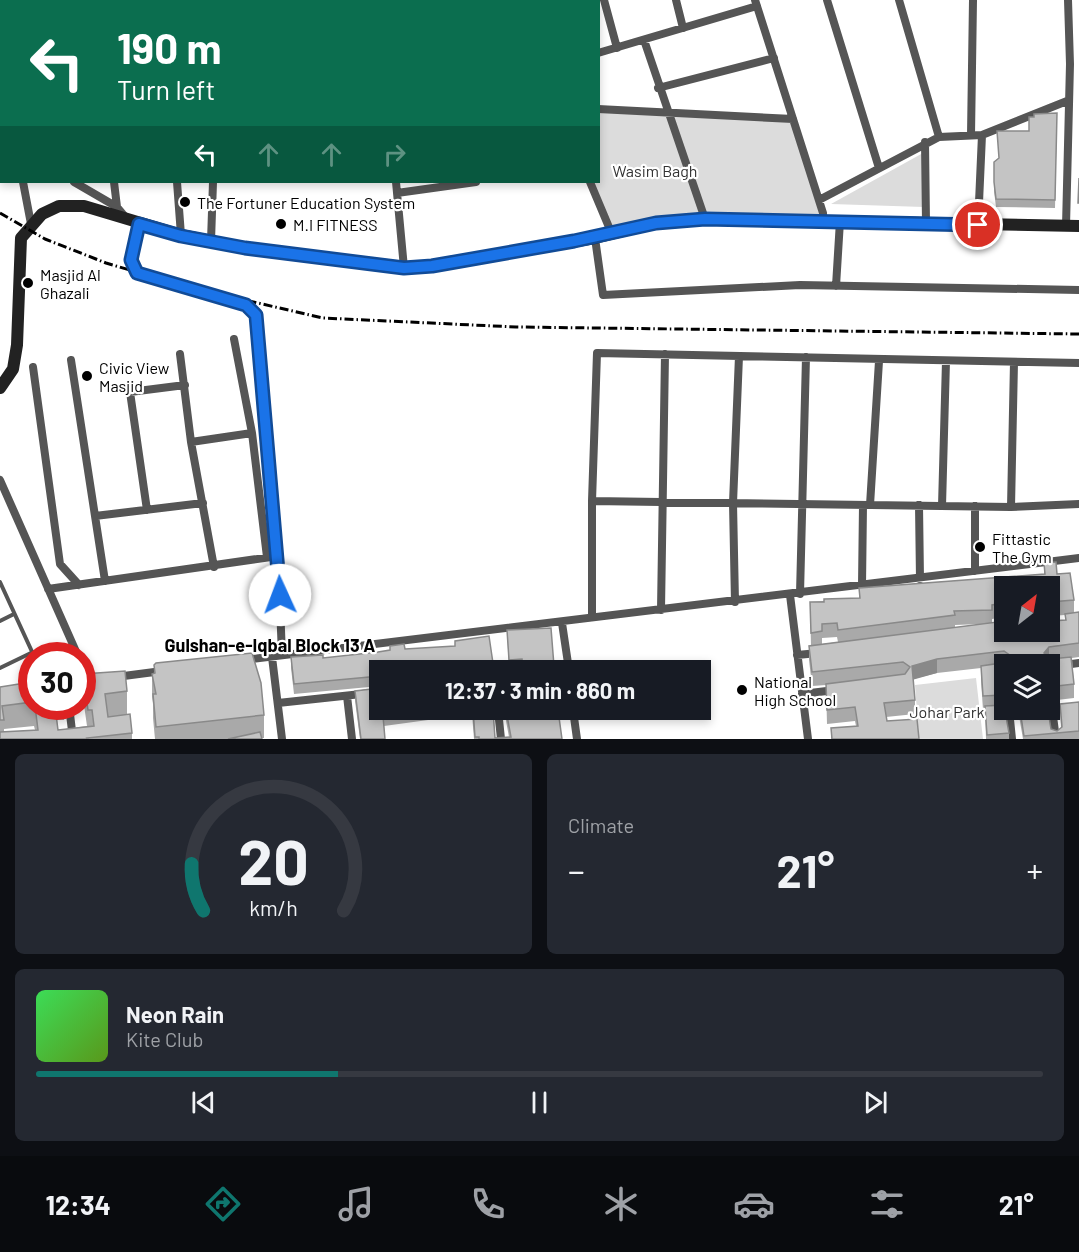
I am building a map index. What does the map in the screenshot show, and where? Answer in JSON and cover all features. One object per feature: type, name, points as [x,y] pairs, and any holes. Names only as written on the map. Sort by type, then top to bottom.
[{"type":"main road","points":[[0,388],[13,369],[21,238],[42,214],[59,206],[84,206],[181,236],[301,256],[404,268],[432,266],[595,238],[611,232],[656,223],[705,219],[1079,226]]},
{"type":"street","points":[[604,0],[617,48]]},
{"type":"street","points":[[676,0],[682,28]]},
{"type":"street","points":[[827,0],[879,168]]},
{"type":"street","points":[[899,0],[939,137]]},
{"type":"street","points":[[971,135],[973,0]]},
{"type":"street","points":[[1066,226],[1067,101],[1075,65],[1068,0]]},
{"type":"street","points":[[600,52],[756,3],[819,200],[823,220]]},
{"type":"street","points":[[644,39],[658,88],[705,219]]},
{"type":"street","points":[[658,88],[774,58]]},
{"type":"street","points":[[819,200],[925,142],[939,137],[982,135],[1067,101]]},
{"type":"street","points":[[600,109],[793,120]]},
{"type":"street","points":[[978,225],[982,135]]},
{"type":"street","points":[[925,142],[926,223]]},
{"type":"street","points":[[23,183],[31,224]]},
{"type":"street","points":[[76,183],[117,207],[134,222],[131,260],[137,273],[246,305],[256,315],[278,556],[282,655]]},
{"type":"street","points":[[114,183],[117,207]]},
{"type":"street","points":[[177,183],[181,236]]},
{"type":"street","points":[[211,241],[213,183]]},
{"type":"street","points":[[396,183],[404,268]]},
{"type":"street","points":[[397,193],[469,183]]},
{"type":"street","points":[[590,183],[611,232]]},
{"type":"street","points":[[836,286],[840,220]]},
{"type":"street","points":[[595,238],[603,295],[736,287],[836,286],[1079,290]]},
{"type":"street","points":[[234,339],[252,433],[267,558]]},
{"type":"street","points":[[592,617],[592,501],[597,353],[806,357],[879,361],[1079,363]]},
{"type":"street","points":[[180,354],[191,442],[214,567]]},
{"type":"street","points":[[661,610],[665,354]]},
{"type":"street","points":[[735,602],[733,503],[739,356]]},
{"type":"street","points":[[800,594],[806,357]]},
{"type":"street","points":[[71,360],[105,581]]},
{"type":"street","points":[[862,586],[866,505],[879,361]]},
{"type":"street","points":[[942,506],[946,362]]},
{"type":"street","points":[[1011,507],[1014,362]]},
{"type":"street","points":[[33,367],[60,564],[79,585]]},
{"type":"street","points":[[147,510],[130,392],[185,385]]},
{"type":"street","points":[[191,442],[252,433]]},
{"type":"street","points":[[1,483],[72,642]]},
{"type":"street","points":[[592,501],[1011,507],[1079,504]]},
{"type":"street","points":[[95,516],[203,503]]},
{"type":"street","points":[[919,506],[920,579]]},
{"type":"street","points":[[975,506],[975,572]]},
{"type":"street","points":[[48,589],[278,556]]},
{"type":"street","points":[[238,661],[562,623],[592,617],[735,602],[1079,558]]},
{"type":"street","points":[[790,595],[807,739]]},
{"type":"street","points":[[562,623],[568,660]]},
{"type":"street","points":[[797,655],[832,651]]},
{"type":"street","points":[[272,657],[282,739]]},
{"type":"street","points":[[1060,665],[1079,663]]},
{"type":"street","points":[[96,680],[169,670]]},
{"type":"street","points":[[802,694],[848,689]]},
{"type":"street","points":[[278,703],[369,693]]},
{"type":"street","points":[[347,696],[352,739]]},
{"type":"street","points":[[71,720],[73,739]]},
{"type":"street","points":[[499,720],[501,739]]},
{"type":"street","points":[[574,720],[577,739]]},
{"type":"street","points":[[1010,720],[1012,739]]},
{"type":"street","points":[[1056,739],[1057,720]]},
{"type":"lane","points":[[0,582],[27,642]]},
{"type":"lane","points":[[0,621],[14,614]]},
{"type":"lane","points":[[0,668],[18,660]]},
{"type":"green space","name":"Wasim Bagh","points":[[600,112],[793,119],[823,221],[705,219],[614,231],[592,183],[600,183]]},
{"type":"green space","points":[[923,153],[924,207],[831,204]]},
{"type":"green space","name":"Johar Park","points":[[976,678],[983,739],[919,739],[915,685]]},
{"type":"building","points":[[1057,113],[1055,200],[996,199],[994,162],[999,158],[997,131],[1029,131],[1029,117],[1034,117],[1034,114]]},
{"type":"building","points":[[1056,562],[1057,574],[1070,573],[1074,600],[1060,601],[1060,576],[1018,576],[1045,574],[1044,563]]},
{"type":"building","points":[[994,578],[994,605],[992,610],[954,611],[955,615],[838,630],[837,623],[822,624],[822,631],[811,633],[810,602],[824,602],[824,599],[860,598],[859,588]]},
{"type":"building","points":[[1079,612],[1079,643],[1049,647],[1045,654],[1008,654],[1004,651],[937,659],[912,666],[915,700],[884,703],[887,721],[917,719],[919,739],[832,739],[831,728],[858,726],[855,707],[827,710],[826,684],[905,674],[910,667],[903,662],[812,672],[809,646],[994,622],[994,642],[1060,642],[1060,620],[1066,620],[1065,614]]},
{"type":"building","points":[[551,628],[554,660],[509,660],[507,630]]},
{"type":"building","points":[[489,636],[493,660],[369,660],[369,677],[294,684],[291,657],[323,655],[323,658],[378,652],[390,650],[390,646],[404,644],[405,649],[455,646],[455,641]]},
{"type":"building","points":[[252,653],[261,683],[264,715],[156,727],[153,694],[156,694],[152,674],[155,673],[156,663]]},
{"type":"building","points":[[1071,657],[1074,684],[1060,686],[1060,658]]},
{"type":"building","points":[[994,664],[994,695],[983,696],[981,666]]},
{"type":"building","points":[[125,671],[127,691],[105,694],[108,717],[130,714],[132,733],[88,739],[0,739],[0,732],[38,730],[37,720],[57,720],[58,730],[94,726],[96,673]]},
{"type":"building","points":[[18,684],[18,704],[2,706],[4,720],[0,720],[0,687]]},
{"type":"building","points":[[369,689],[369,720],[383,720],[385,739],[361,739],[355,691]]},
{"type":"building","points":[[1079,702],[1079,731],[1024,736],[1022,720],[1050,720],[1051,729],[1057,731],[1062,727],[1060,704]]},
{"type":"building","points":[[985,706],[994,706],[994,720],[1007,720],[1009,733],[987,735]]},
{"type":"building","points":[[474,720],[494,720],[495,738],[511,737],[508,720],[559,720],[562,739],[479,739],[475,737]]},
{"type":"building","points":[[260,732],[262,739],[228,739]]},
{"type":"railway","points":[[0,213],[45,239],[106,263],[184,286],[323,318],[516,327],[1079,334]]},
{"type":"place","name":"The Fortuner Education System","points":[[185,202]]},
{"type":"place","name":"M.I FITNESS","points":[[281,224]]},
{"type":"place","name":"Masjid Al Ghazali","points":[[28,283]]},
{"type":"place","name":"Civic View Masjid","points":[[87,376]]},
{"type":"place","name":"Fittastic The Gym","points":[[980,547]]},
{"type":"place","name":"National High School","points":[[742,690]]},
{"type":"district","name":"Gulshan-e-Iqbal Block 13 A","points":[[270,645]]},
{"type":"route","points":[[280,595],[261,352],[256,315],[246,305],[137,273],[131,260],[139,224],[181,236],[245,248],[355,264],[404,268],[432,266],[595,238],[611,232],[656,223],[705,219],[840,220],[978,225]]}]
